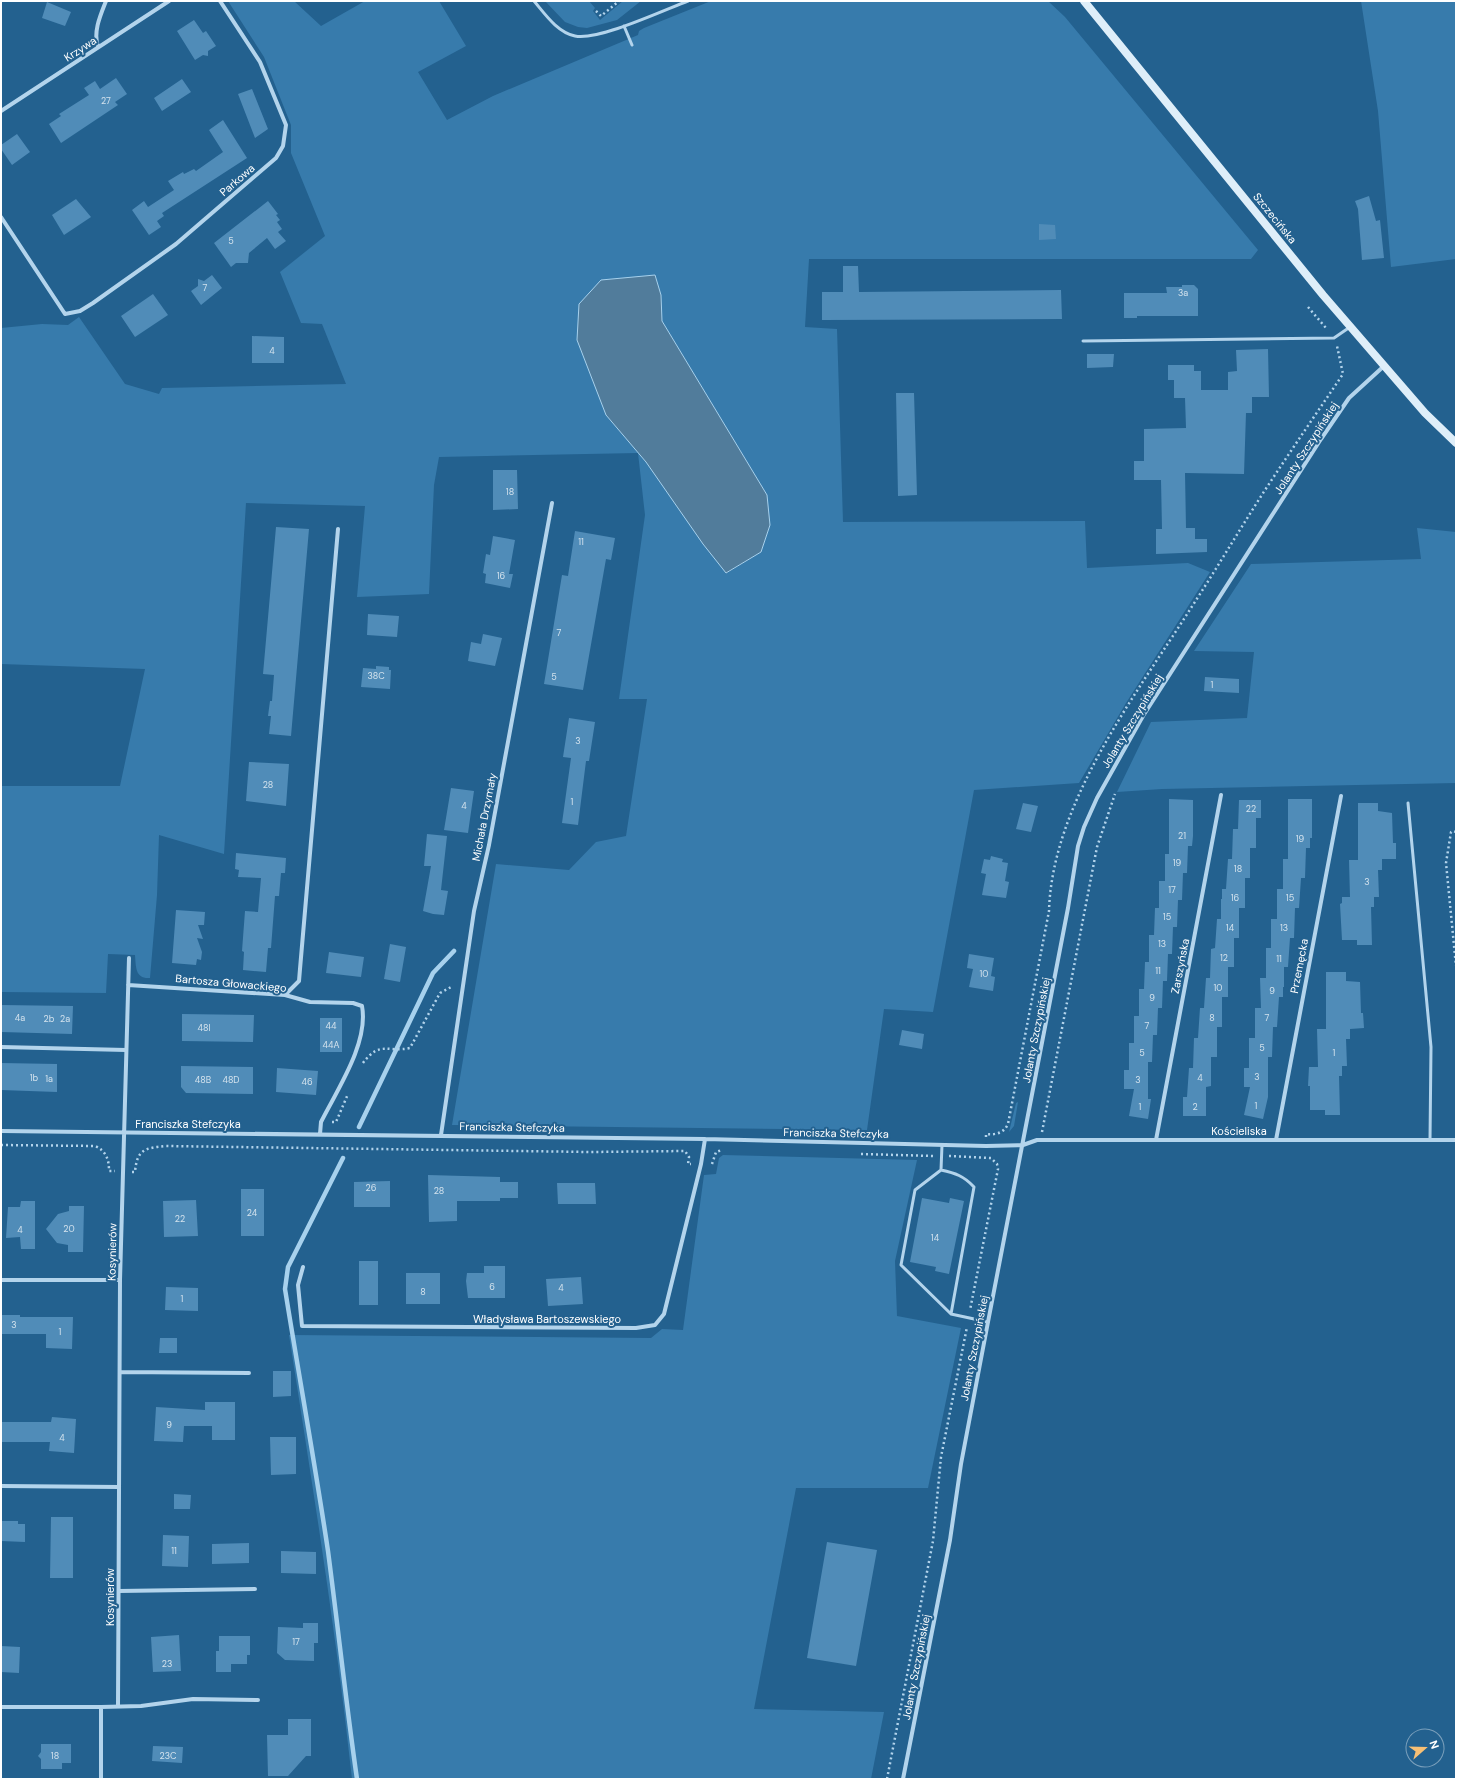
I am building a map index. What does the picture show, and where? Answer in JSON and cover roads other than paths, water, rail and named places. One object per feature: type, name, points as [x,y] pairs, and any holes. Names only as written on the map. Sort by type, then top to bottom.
[{"type":"main road","name":"Szczecińska","points":[[1084,1],[1350,327],[1426,413],[1456,443]]},
{"type":"street","points":[[98,47],[96,40],[98,22],[106,1]]},
{"type":"street","name":"Krzywa","points":[[1,112],[169,1]]},
{"type":"street","name":"Parkowa","points":[[1,217],[65,314],[80,311],[176,244],[276,158],[283,146],[286,125],[260,62],[220,1]]},
{"type":"street","name":"Jolanty Szczypińskiej","points":[[903,1779],[950,1540],[961,1464],[1067,914],[1078,846],[1089,814],[1143,716],[1349,398],[1384,366]]},
{"type":"street","name":"Michała Drzymały","points":[[441,1136],[474,911],[489,845],[552,503]]},
{"type":"street","points":[[285,995],[299,981],[338,529]]},
{"type":"street","name":"Zarszyńska","points":[[1156,1140],[1221,796]]},
{"type":"street","name":"Przemęcka","points":[[1276,1140],[1341,796]]},
{"type":"street","points":[[124,1133],[129,958]]},
{"type":"street","name":"Bartosza Głowackiego","points":[[128,985],[285,995],[310,1002],[353,1003],[362,1006],[364,1016],[360,1044],[321,1122],[320,1134]]},
{"type":"street","points":[[1,1047],[126,1050]]},
{"type":"street","name":"Franciszka Stefczyka","points":[[1,1131],[705,1138],[942,1145],[1023,1145]]},
{"type":"street","name":"Kosynierów","points":[[118,1706],[120,1280],[124,1133]]},
{"type":"street","name":"Władysława Bartoszewskiego","points":[[303,1268],[298,1285],[302,1326],[636,1328],[655,1325],[664,1314],[701,1164],[705,1138]]},
{"type":"street","name":"Kościeliska","points":[[1023,1145],[1040,1140],[1456,1140]]},
{"type":"street","points":[[1,1280],[120,1280]]},
{"type":"street","points":[[120,1372],[249,1373]]},
{"type":"street","points":[[1,1486],[119,1487]]},
{"type":"street","points":[[119,1591],[255,1589]]},
{"type":"street","points":[[1,1707],[101,1708],[141,1706],[193,1699],[258,1700]]},
{"type":"street","points":[[101,1708],[101,1779]]},
{"type":"lane","points":[[534,1],[553,23],[563,31],[575,36],[588,36],[605,33],[688,1]]},
{"type":"lane","points":[[624,26],[632,45]]},
{"type":"lane","points":[[1083,341],[1334,338],[1350,327]]},
{"type":"lane","points":[[1408,803],[1431,1047],[1430,1140]]},
{"type":"lane","points":[[941,1170],[942,1145]]},
{"type":"lane","points":[[941,1170],[916,1190],[901,1265],[951,1314],[968,1319],[988,1322]]},
{"type":"lane","points":[[941,1170],[955,1173],[966,1179],[974,1187],[951,1314]]},
{"type":"waterway","points":[[359,1127],[433,973],[454,951]]},
{"type":"waterway","points":[[343,1158],[288,1267],[285,1289],[328,1551],[357,1779]]}]
